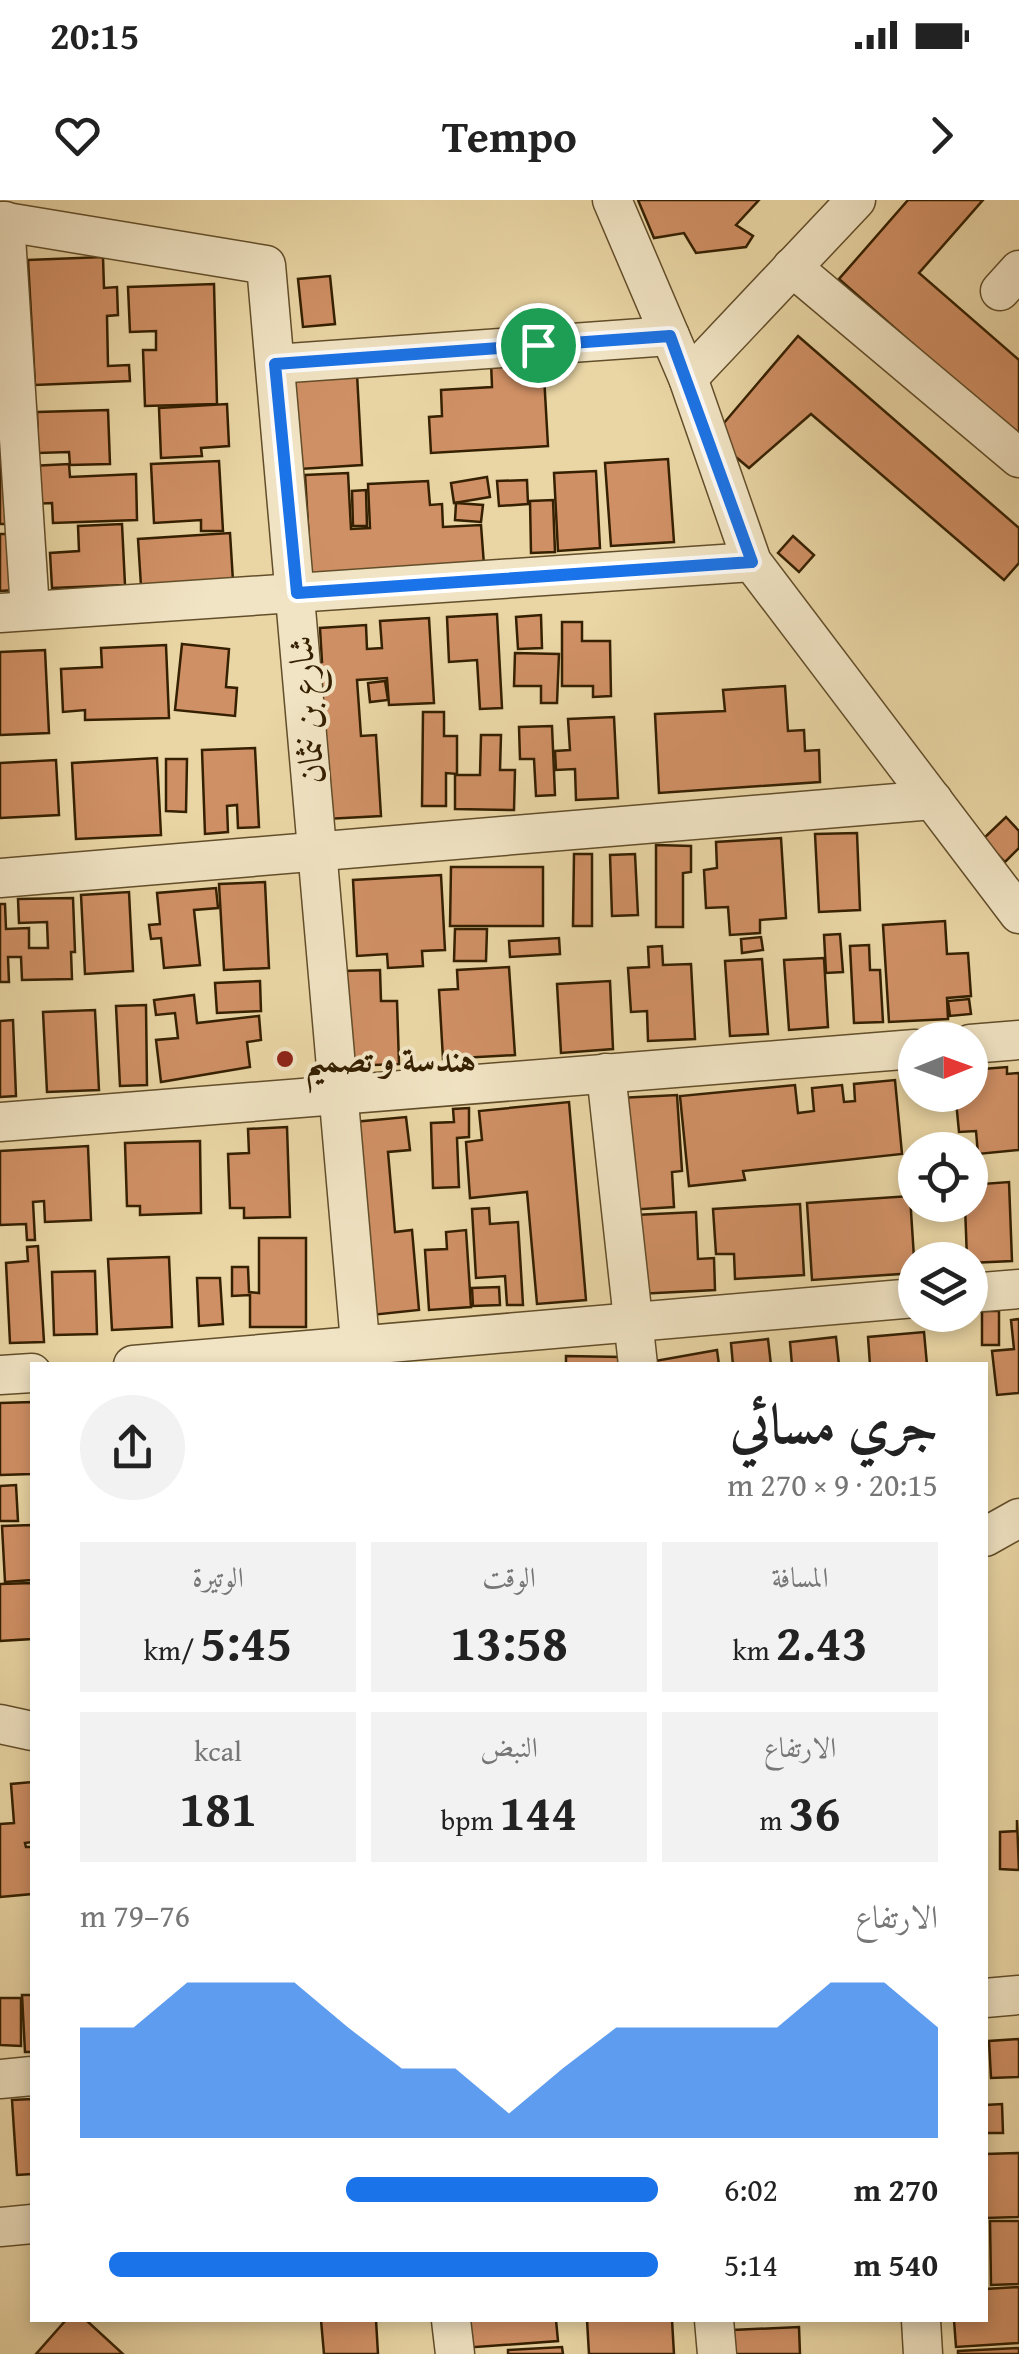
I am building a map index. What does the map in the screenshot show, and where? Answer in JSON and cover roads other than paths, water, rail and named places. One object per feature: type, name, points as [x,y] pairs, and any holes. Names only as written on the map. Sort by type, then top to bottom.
[{"type":"street","points":[[612,200],[688,378],[752,562],[1019,914]]},
{"type":"street","points":[[688,378],[856,200]]},
{"type":"street","points":[[3,221],[15,611],[752,562]]},
{"type":"street","name":"شارع بن نثمان","points":[[3,221],[266,265],[361,1356]]},
{"type":"street","points":[[792,267],[1019,458]]},
{"type":"street","points":[[275,364],[670,336]]},
{"type":"street","points":[[0,878],[933,800]]},
{"type":"street","points":[[988,1043],[1019,1040]]},
{"type":"street","points":[[0,1122],[898,1049]]},
{"type":"street","points":[[606,1073],[638,1362]]},
{"type":"street","points":[[988,1292],[1019,1289]]},
{"type":"street","points":[[210,1362],[361,1356],[635,1322],[898,1299]]},
{"type":"street","points":[[0,1375],[30,1373]]},
{"type":"street","points":[[988,1535],[1019,1518]]},
{"type":"street","points":[[0,1724],[30,1731]]},
{"type":"street","points":[[988,1998],[1019,1995]]},
{"type":"street","points":[[0,2080],[30,2076]]},
{"type":"street","points":[[0,2227],[30,2224]]},
{"type":"street","points":[[451,2322],[454,2354]]},
{"type":"street","points":[[714,2322],[718,2354]]},
{"type":"street","points":[[922,2322],[924,2354]]},
{"type":"place","name":"هندسة و تصميم","points":[[285,1059]]}]
